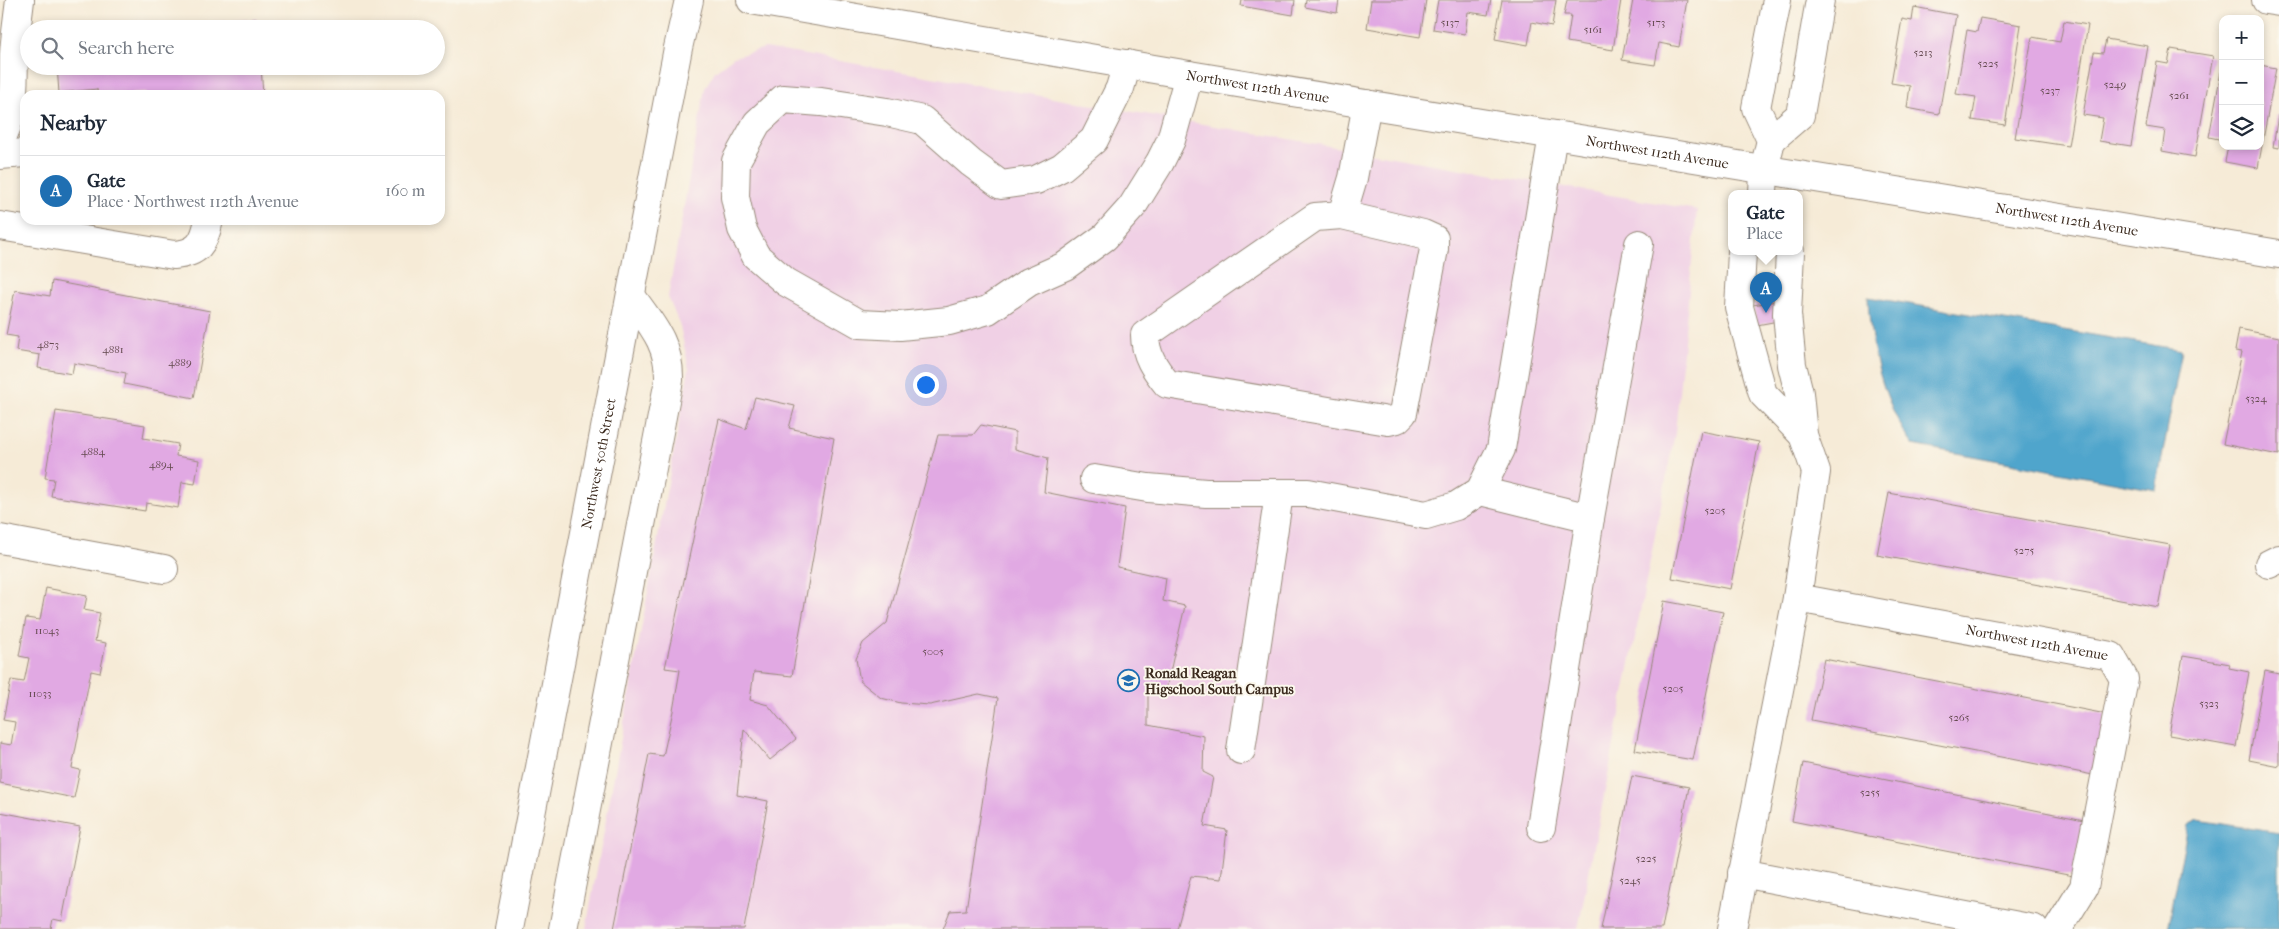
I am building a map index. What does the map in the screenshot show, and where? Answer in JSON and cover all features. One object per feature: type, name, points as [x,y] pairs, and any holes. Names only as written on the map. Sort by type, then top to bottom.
[{"type":"street","points":[[0,141],[6,131],[12,109],[14,52],[20,0]]},
{"type":"street","name":"Northwest 50th Street","points":[[510,929],[678,48],[690,0]]},
{"type":"street","name":"Northwest 112th Avenue","points":[[751,0],[1553,135],[1764,182],[2279,254]]},
{"type":"street","points":[[1764,182],[1771,140],[1756,108],[1777,0]]},
{"type":"street","points":[[1771,140],[1800,115],[1820,0]]},
{"type":"street","points":[[2266,0],[2279,2]]},
{"type":"street","points":[[1127,64],[1120,88],[1094,140],[1062,168],[1036,180],[1001,185],[971,163],[922,120],[830,103],[783,99],[757,123],[736,160],[735,197],[742,229],[756,256],[786,282],[860,324],[900,326],[949,321],[988,310],[1029,282],[1065,266],[1105,236],[1132,207],[1171,140],[1189,75]]},
{"type":"street","points":[[1342,215],[1353,178],[1367,104]]},
{"type":"street","points":[[1094,479],[1148,488],[1206,493],[1308,493],[1426,515],[1456,506],[1480,491],[1501,449],[1553,135]]},
{"type":"street","points":[[0,155],[20,153]]},
{"type":"street","points":[[1342,215],[1423,234],[1434,239],[1434,249],[1407,400],[1403,413],[1397,420],[1388,421],[1167,384],[1145,351],[1144,335],[1315,217],[1342,215]]},
{"type":"street","points":[[0,226],[174,255],[189,254],[200,245],[206,225]]},
{"type":"street","points":[[1541,827],[1590,518],[1639,244]]},
{"type":"street","points":[[1742,255],[1739,307],[1763,394],[1803,435]]},
{"type":"street","points":[[1732,929],[1797,598],[1816,472],[1803,435],[1799,393],[1792,365],[1787,314],[1790,255]]},
{"type":"street","points":[[563,929],[669,380],[670,364],[667,352],[657,331],[631,296]]},
{"type":"street","points":[[1756,369],[1792,365]]},
{"type":"street","points":[[1480,491],[1590,518]]},
{"type":"street","points":[[1241,750],[1279,494]]},
{"type":"street","points":[[0,538],[164,569]]},
{"type":"street","name":"Northwest 112th Avenue","points":[[1797,598],[2111,656],[2124,679],[2084,887],[2058,929]]},
{"type":"street","points":[[1742,873],[2034,929]]},
{"type":"shaded area","name":"Ronald Reagan Higschool South Campus","points":[[765,48],[1697,210],[1675,433],[1578,929],[586,929],[689,369],[680,326],[668,297],[705,88],[715,71],[734,57]]},
{"type":"water","points":[[1868,297],[2182,350],[2156,490],[1913,445],[1894,411],[1880,375],[1869,317]]},
{"type":"water","points":[[2198,820],[2279,833],[2279,929],[2168,929],[2188,825]]},
{"type":"building","points":[[1242,0],[1295,0],[1293,15],[1241,6]]},
{"type":"building","points":[[1306,0],[1339,0],[1337,13],[1305,7]]},
{"type":"building","points":[[1371,0],[1426,0],[1420,37],[1367,28]]},
{"type":"building","points":[[1438,0],[1491,0],[1488,15],[1468,12],[1465,34],[1433,29]]},
{"type":"building","points":[[1502,0],[1556,0],[1552,26],[1532,22],[1528,45],[1495,39]]},
{"type":"building","points":[[1567,0],[1621,0],[1613,50],[1567,42],[1571,15],[1564,15]]},
{"type":"building","points":[[1633,0],[1687,0],[1679,47],[1659,43],[1655,65],[1622,60]]},
{"type":"building","points":[[1914,7],[1956,15],[1939,114],[1907,108],[1910,86],[1891,83],[1902,19],[1912,21]]},
{"type":"building","points":[[1980,18],[2021,25],[2005,125],[1972,120],[1976,97],[1956,94],[1967,30],[1977,32]]},
{"type":"building","points":[[2064,21],[2088,25],[2068,146],[2015,138],[2032,37],[2060,42]]},
{"type":"building","points":[[2106,39],[2148,46],[2131,146],[2099,141],[2103,118],[2083,115],[2094,52],[2103,53]]},
{"type":"building","points":[[2171,49],[2213,56],[2195,157],[2162,151],[2165,130],[2146,127],[2157,62],[2168,64]]},
{"type":"building","points":[[2264,66],[2276,68],[2264,135]]},
{"type":"building","points":[[58,75],[262,75],[263,90],[97,89],[59,90]]},
{"type":"building","points":[[2219,83],[2219,139],[2209,137]]},
{"type":"building","points":[[2279,115],[2279,148],[2273,147]]},
{"type":"building","points":[[2227,150],[2261,150],[2258,168],[2225,162]]},
{"type":"building","points":[[52,281],[210,311],[194,398],[124,384],[126,373],[74,363],[72,374],[38,368],[40,355],[16,351],[18,337],[6,335],[15,290],[50,296]]},
{"type":"building","points":[[1776,301],[1778,321],[1757,325],[1753,305]]},
{"type":"building","points":[[2239,329],[2279,337],[2279,455],[2223,444],[2242,352],[2235,351]]},
{"type":"building","points":[[755,397],[795,406],[789,428],[834,438],[792,676],[754,672],[750,700],[768,705],[796,739],[770,760],[744,729],[737,795],[768,801],[744,929],[614,929],[649,754],[663,756],[673,711],[680,670],[665,668],[719,419],[746,429]]},
{"type":"building","points":[[56,411],[145,425],[143,438],[178,444],[176,456],[199,460],[195,484],[182,482],[178,508],[146,503],[145,511],[51,496],[54,479],[45,478]]},
{"type":"building","points":[[981,425],[1015,432],[1015,449],[1048,458],[1044,492],[1125,508],[1117,567],[1166,578],[1163,601],[1185,606],[1165,694],[1148,692],[1148,725],[1204,736],[1203,772],[1213,777],[1204,826],[1227,830],[1221,879],[1191,876],[1177,929],[943,929],[950,911],[966,910],[998,698],[979,694],[930,705],[901,703],[881,698],[860,681],[856,659],[863,643],[887,623],[938,435],[973,435]]},
{"type":"building","points":[[1701,431],[1759,442],[1730,589],[1672,578]]},
{"type":"building","points":[[1889,493],[2170,545],[2158,607],[1877,555]]},
{"type":"building","points":[[46,588],[87,596],[84,610],[100,613],[95,641],[106,643],[100,673],[91,671],[72,768],[80,770],[74,798],[0,783],[0,743],[11,745],[15,722],[3,720],[11,680],[24,682],[29,658],[19,656],[26,618],[40,620]]},
{"type":"building","points":[[1664,601],[1723,612],[1693,760],[1635,750]]},
{"type":"building","points":[[2183,656],[2230,664],[2229,668],[2249,672],[2236,747],[2169,735]]},
{"type":"building","points":[[1824,659],[2106,714],[2093,775],[1811,720]]},
{"type":"building","points":[[2265,671],[2279,674],[2279,766],[2249,760]]},
{"type":"building","points":[[1803,763],[2084,820],[2073,876],[1792,821]]},
{"type":"building","points":[[1632,776],[1689,787],[1662,929],[1601,929]]},
{"type":"building","points":[[0,812],[80,827],[62,921],[53,919],[51,929],[0,929]]},
{"type":"place","name":"Gate","points":[[1766,313]]},
{"type":"place","name":"Ronald Reagan Higschool South Campus","points":[[1129,681]]}]
